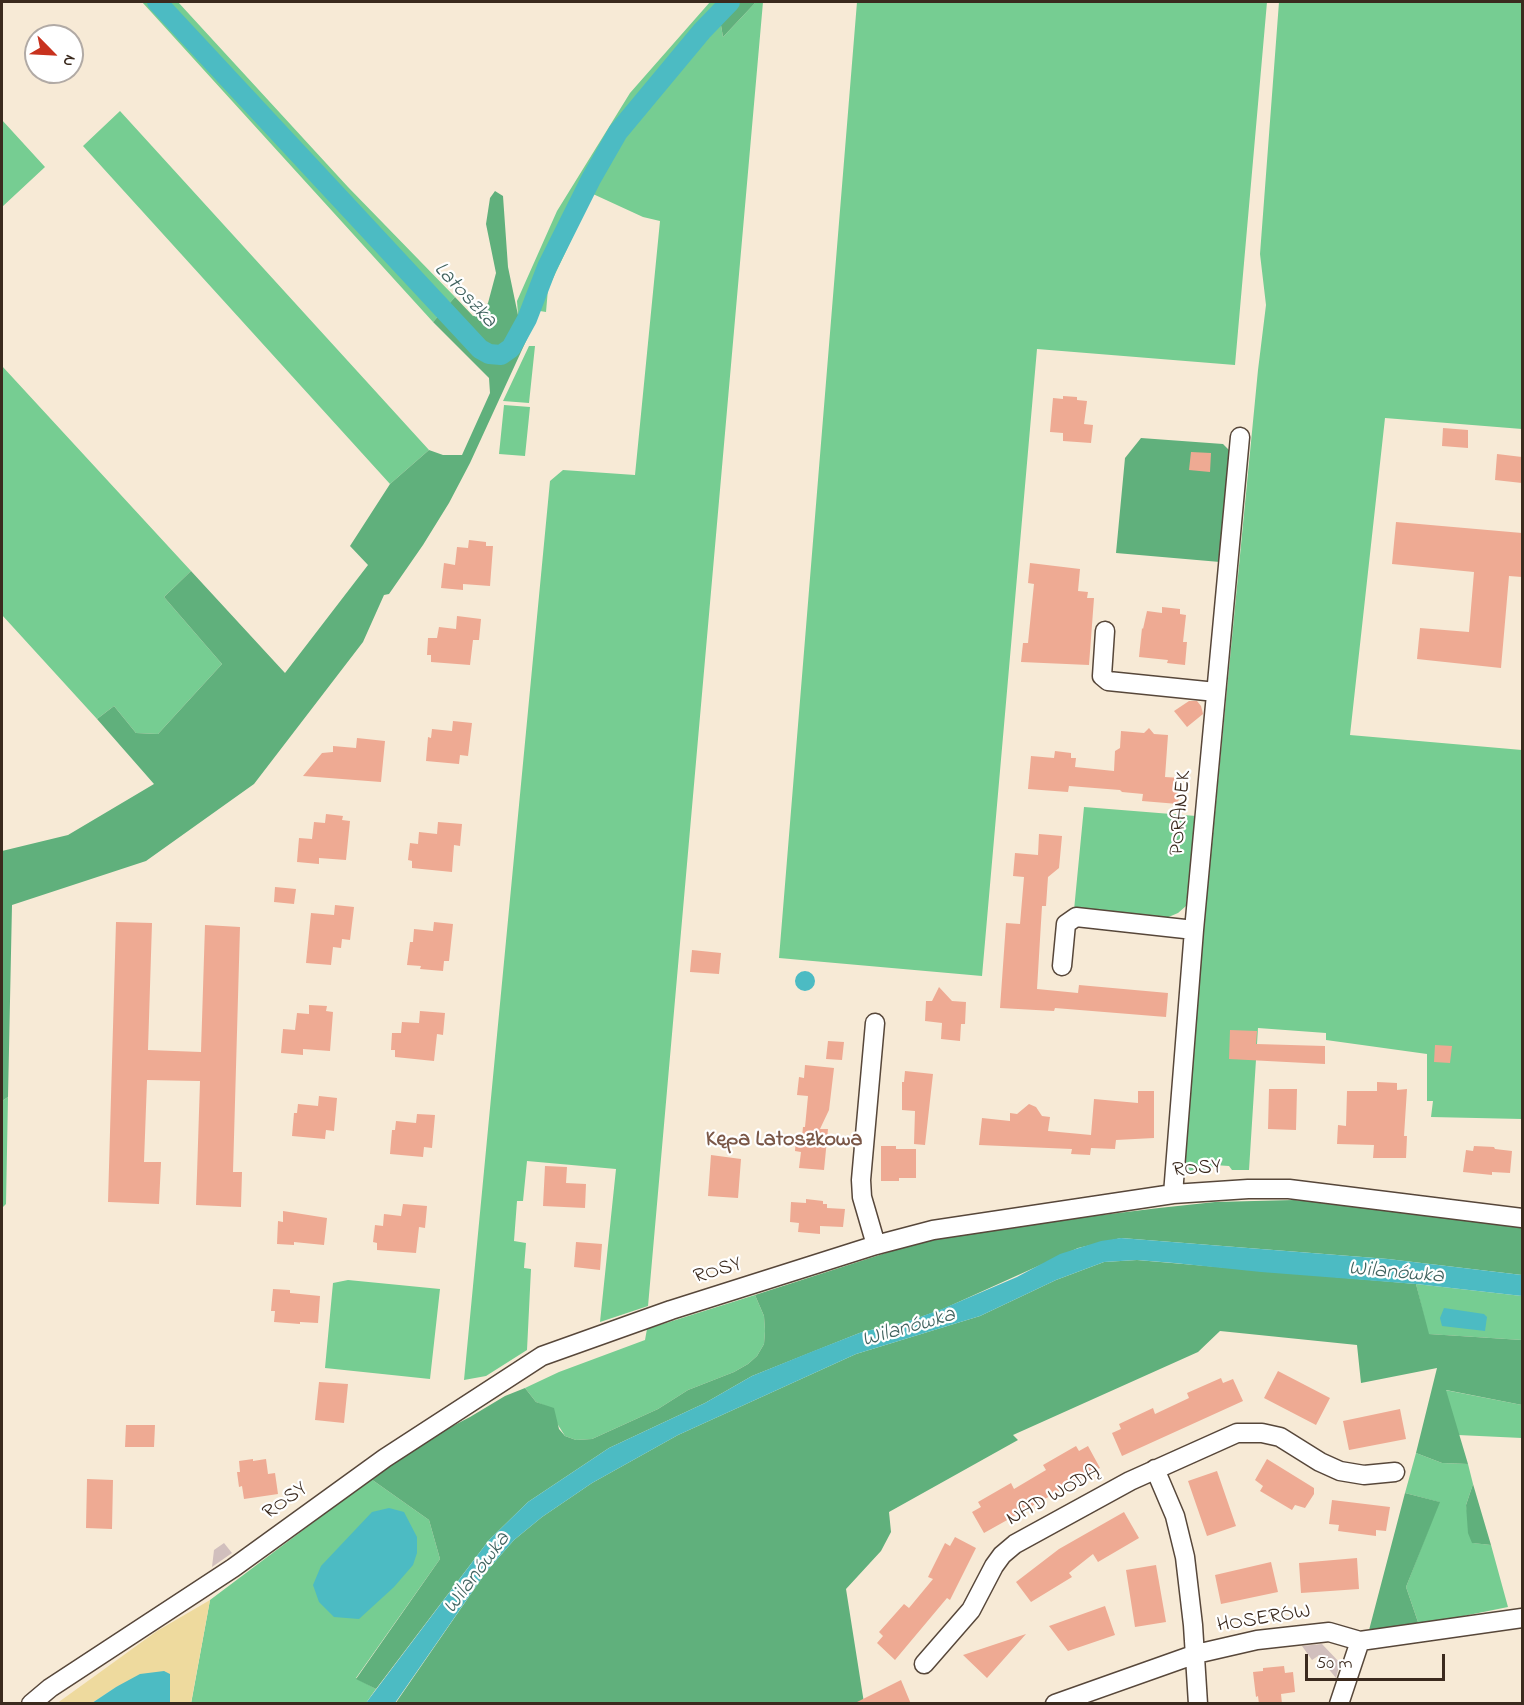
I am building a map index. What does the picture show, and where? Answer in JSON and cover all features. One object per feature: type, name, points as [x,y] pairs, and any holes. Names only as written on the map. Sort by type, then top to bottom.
[{"type":"street","name":"PORANEK","points":[[1173,1194],[1194,930],[1240,437]]},
{"type":"street","points":[[1105,631],[1102,676],[1108,681],[1216,692]]},
{"type":"street","points":[[1062,966],[1066,924],[1076,917],[1194,930]]},
{"type":"street","points":[[875,1023],[861,1180],[862,1197],[876,1245]]},
{"type":"street","name":"ROSY","points":[[31,1704],[50,1688],[233,1568],[385,1458],[542,1356],[671,1310],[876,1245],[933,1230],[1173,1194],[1289,1189],[1522,1218]]},
{"type":"street","name":"NAD WODĄ","points":[[924,1664],[971,1610],[1002,1555],[1015,1544],[1052,1521],[1155,1469],[1237,1433],[1254,1432],[1280,1437],[1320,1462],[1340,1471],[1364,1475],[1395,1472]]},
{"type":"street","points":[[1155,1469],[1175,1516],[1185,1557],[1196,1654],[1198,1704]]},
{"type":"street","name":"HOSERÓW","points":[[1054,1704],[1196,1654],[1257,1640],[1329,1632],[1360,1641],[1522,1618]]},
{"type":"street","points":[[1339,1704],[1360,1641]]},
{"type":"shaded area","points":[[224,1543],[232,1553],[212,1567],[214,1550]]},
{"type":"shaded area","points":[[1322,1644],[1340,1663],[1336,1678],[1318,1656],[1312,1660],[1302,1646]]},
{"type":"green space","points":[[142,2],[178,2],[348,187],[455,297],[433,322]]},
{"type":"green space","points":[[710,2],[717,2],[723,37],[756,2],[763,2],[648,1306],[600,1322],[616,1169],[527,1161],[523,1201],[517,1201],[514,1241],[526,1243],[524,1268],[531,1269],[527,1350],[486,1376],[464,1380],[550,481],[563,470],[635,475],[660,221],[643,217],[593,194],[548,289],[546,312],[540,311],[532,328],[518,315],[517,301],[557,211],[630,93]]},
{"type":"green space","points":[[717,2],[756,2],[723,37]]},
{"type":"green space","points":[[857,2],[1267,2],[1235,365],[1037,349],[982,976],[779,958]]},
{"type":"green space","points":[[1279,2],[1522,2],[1522,429],[1385,418],[1350,735],[1522,750],[1522,1119],[1431,1117],[1433,1101],[1427,1101],[1427,1054],[1326,1040],[1326,1033],[1258,1028],[1249,1170],[1232,1170],[1229,1166],[1214,1165],[1210,1171],[1180,1173],[1266,305],[1260,254]]},
{"type":"green space","points":[[120,111],[429,450],[390,484],[83,146]]},
{"type":"green space","points":[[2,120],[45,167],[2,207]]},
{"type":"green space","points":[[495,191],[503,196],[508,267],[518,315],[532,328],[470,463],[449,503],[389,594],[384,595],[363,642],[254,784],[146,861],[12,905],[8,1097],[2,1101],[2,851],[68,835],[154,784],[97,719],[114,706],[136,733],[158,734],[222,664],[164,597],[191,571],[285,673],[368,565],[350,546],[390,484],[429,450],[443,455],[462,455],[490,393],[489,378],[433,322],[455,297],[473,316],[481,315],[488,303],[496,273],[486,224],[490,198]]},
{"type":"green space","points":[[529,346],[535,346],[529,403],[503,401]]},
{"type":"green space","points":[[2,366],[191,571],[164,597],[222,664],[158,734],[136,733],[114,706],[97,719],[2,615]]},
{"type":"green space","points":[[504,405],[530,407],[525,456],[499,454]]},
{"type":"green space","points":[[1141,438],[1223,444],[1230,451],[1220,562],[1116,553],[1125,458]]},
{"type":"green space","points":[[1084,807],[1196,816],[1186,906],[1178,913],[1159,921],[1074,910]]},
{"type":"green space","points":[[8,1097],[6,1204],[2,1208],[2,1101]]},
{"type":"green space","points":[[1294,1200],[1366,1206],[1522,1227],[1522,1275],[1388,1259],[1121,1238],[1078,1248],[943,1309],[909,1321],[862,1332],[752,1376],[705,1403],[609,1448],[528,1502],[489,1540],[376,1689],[356,1679],[440,1559],[429,1520],[371,1479],[445,1430],[505,1396],[525,1388],[536,1402],[554,1408],[559,1429],[565,1436],[576,1440],[592,1439],[658,1409],[688,1390],[748,1364],[757,1356],[764,1344],[764,1316],[755,1295],[923,1241],[1004,1227],[1159,1208],[1215,1202]]},
{"type":"green space","points":[[1137,1260],[1416,1284],[1429,1334],[1522,1340],[1522,1405],[1446,1390],[1468,1464],[1442,1463],[1416,1453],[1437,1368],[1361,1383],[1357,1345],[1220,1331],[1198,1352],[1013,1435],[1018,1440],[889,1512],[891,1532],[881,1551],[846,1589],[864,1703],[395,1704],[486,1572],[514,1540],[542,1517],[592,1483],[678,1435],[856,1354],[980,1316],[1056,1280],[1104,1262]]},
{"type":"green space","points":[[348,1280],[440,1289],[430,1379],[325,1368],[333,1283]]},
{"type":"green space","points":[[1416,1284],[1522,1296],[1522,1340],[1428,1334]]},
{"type":"green space","points":[[755,1295],[764,1316],[764,1344],[757,1356],[748,1364],[688,1390],[658,1409],[592,1439],[576,1440],[565,1436],[546,1406],[536,1402],[525,1388],[559,1372],[645,1340],[647,1329]]},
{"type":"green space","points":[[1445,1390],[1522,1405],[1522,1438],[1458,1435]]},
{"type":"green space","points":[[1416,1453],[1442,1463],[1468,1464],[1473,1484],[1466,1505],[1473,1543],[1491,1545],[1508,1607],[1419,1625],[1406,1587],[1439,1502],[1405,1493]]},
{"type":"green space","points":[[371,1479],[429,1520],[440,1559],[356,1678],[376,1689],[366,1703],[191,1704],[210,1600]]},
{"type":"green space","points":[[1473,1484],[1491,1545],[1472,1543],[1468,1533],[1466,1505]]},
{"type":"green space","points":[[1405,1493],[1440,1502],[1406,1587],[1419,1625],[1368,1634]]},
{"type":"sand","points":[[210,1600],[191,1703],[170,1703],[170,1674],[116,1687],[92,1703],[56,1704],[157,1631]]},
{"type":"water","points":[[805,971],[812,974],[815,981],[812,988],[805,991],[798,988],[795,981],[798,974]]},
{"type":"water","name":"Wilanówka","points":[[1121,1238],[1388,1259],[1522,1275],[1522,1296],[1416,1284],[1174,1263],[1137,1260],[1104,1262],[1056,1280],[980,1316],[856,1354],[678,1435],[592,1483],[542,1517],[514,1540],[486,1572],[395,1703],[366,1703],[489,1540],[528,1502],[609,1448],[705,1403],[752,1376],[862,1332],[909,1321],[942,1309],[1017,1277],[1060,1254],[1101,1241]]},
{"type":"water","points":[[1444,1308],[1484,1314],[1487,1317],[1485,1331],[1442,1326],[1440,1318]]},
{"type":"water","points":[[389,1508],[404,1512],[417,1537],[417,1553],[413,1565],[394,1587],[359,1619],[334,1617],[319,1602],[313,1585],[321,1566],[372,1512]]},
{"type":"water","points":[[164,1671],[170,1674],[170,1703],[92,1703],[140,1674]]},
{"type":"building","points":[[1063,396],[1077,397],[1077,400],[1087,401],[1084,424],[1093,425],[1091,443],[1063,441],[1063,433],[1050,432],[1053,398],[1063,399]]},
{"type":"building","points":[[1443,428],[1468,430],[1468,448],[1442,446]]},
{"type":"building","points":[[1191,452],[1211,453],[1210,472],[1189,470]]},
{"type":"building","points":[[1497,454],[1522,457],[1522,483],[1495,480]]},
{"type":"building","points":[[1396,522],[1522,533],[1522,577],[1509,576],[1501,668],[1417,659],[1420,628],[1469,632],[1474,572],[1392,564]]},
{"type":"building","points":[[469,540],[486,542],[486,546],[493,546],[490,586],[463,584],[463,590],[441,588],[444,563],[455,565],[457,547],[468,548]]},
{"type":"building","points":[[1030,563],[1080,569],[1078,591],[1088,592],[1087,598],[1094,598],[1089,665],[1021,662],[1023,643],[1028,643],[1034,584],[1028,583]]},
{"type":"building","points":[[1162,607],[1180,609],[1180,614],[1186,615],[1183,642],[1187,642],[1185,665],[1167,663],[1168,660],[1139,657],[1142,628],[1147,611],[1162,613]]},
{"type":"building","points":[[457,616],[481,619],[479,640],[473,640],[470,665],[431,662],[431,655],[427,655],[428,638],[437,638],[439,627],[456,629]]},
{"type":"building","points":[[1189,701],[1197,701],[1203,714],[1187,727],[1174,711]]},
{"type":"building","points":[[453,721],[472,723],[468,756],[460,755],[459,764],[426,761],[428,737],[431,738],[432,729],[452,731]]},
{"type":"building","points":[[1149,728],[1154,734],[1168,735],[1165,777],[1181,778],[1178,804],[1142,801],[1143,794],[1120,790],[1069,786],[1068,792],[1028,789],[1031,756],[1054,758],[1055,751],[1071,753],[1071,758],[1076,758],[1075,767],[1114,771],[1115,751],[1120,748],[1121,731],[1144,733]]},
{"type":"building","points":[[357,738],[385,741],[381,782],[303,776],[322,753],[333,752],[333,746],[356,748]]},
{"type":"building","points":[[326,814],[343,816],[342,820],[350,821],[346,860],[319,858],[319,864],[297,862],[299,838],[312,839],[314,822],[325,823]]},
{"type":"building","points":[[438,822],[462,824],[460,846],[454,845],[452,872],[412,868],[412,861],[408,860],[410,843],[418,844],[419,832],[437,834]]},
{"type":"building","points":[[1039,834],[1062,836],[1059,868],[1048,877],[1046,906],[1042,906],[1037,989],[1078,993],[1079,985],[1168,993],[1166,1017],[1055,1008],[1054,1011],[1000,1008],[1006,923],[1020,924],[1024,877],[1013,876],[1015,853],[1038,855]]},
{"type":"building","points":[[275,887],[296,889],[294,904],[274,902]]},
{"type":"building","points":[[335,905],[354,907],[350,940],[342,939],[341,948],[333,947],[331,965],[306,963],[311,913],[334,915]]},
{"type":"building","points":[[116,922],[152,923],[148,1050],[201,1052],[205,925],[240,927],[233,1172],[242,1172],[241,1207],[196,1205],[200,1081],[147,1080],[144,1162],[161,1162],[159,1204],[108,1202]]},
{"type":"building","points":[[434,922],[453,924],[449,961],[444,961],[443,971],[420,969],[421,966],[407,965],[414,929],[433,931]]},
{"type":"building","points":[[692,950],[721,953],[719,974],[690,972]]},
{"type":"building","points":[[939,987],[952,1001],[966,1002],[965,1024],[961,1024],[960,1041],[941,1039],[942,1023],[925,1021],[926,1001],[932,1001]]},
{"type":"building","points":[[309,1005],[327,1006],[326,1011],[333,1012],[330,1051],[303,1049],[303,1055],[281,1053],[283,1029],[295,1030],[297,1013],[309,1014]]},
{"type":"building","points":[[420,1011],[445,1013],[443,1035],[437,1034],[434,1061],[395,1057],[395,1050],[391,1050],[392,1033],[401,1033],[402,1022],[419,1023]]},
{"type":"building","points":[[1230,1030],[1257,1031],[1256,1044],[1325,1046],[1325,1064],[1229,1059]]},
{"type":"building","points":[[828,1041],[844,1042],[842,1060],[826,1059]]},
{"type":"building","points":[[1435,1045],[1452,1046],[1450,1063],[1434,1062]]},
{"type":"building","points":[[805,1065],[834,1068],[829,1110],[820,1129],[828,1129],[824,1170],[799,1168],[801,1152],[795,1151],[796,1137],[802,1137],[803,1127],[805,1127],[808,1096],[797,1095],[799,1077],[804,1078]]},
{"type":"building","points":[[905,1071],[933,1074],[925,1145],[914,1144],[915,1111],[902,1110],[902,1082],[904,1082]]},
{"type":"building","points":[[1377,1082],[1397,1083],[1397,1090],[1407,1089],[1404,1136],[1407,1136],[1406,1158],[1373,1158],[1374,1145],[1337,1144],[1338,1125],[1346,1126],[1347,1091],[1377,1091]]},
{"type":"building","points":[[1269,1089],[1297,1089],[1296,1130],[1268,1129]]},
{"type":"building","points":[[1138,1091],[1154,1091],[1154,1138],[1116,1140],[1115,1149],[1091,1148],[1090,1155],[1071,1154],[1072,1149],[979,1145],[982,1118],[1010,1121],[1010,1113],[1017,1114],[1029,1104],[1036,1107],[1042,1116],[1050,1117],[1048,1131],[1091,1135],[1094,1099],[1138,1103]]},
{"type":"building","points":[[319,1096],[337,1098],[334,1131],[326,1130],[325,1139],[292,1136],[294,1113],[297,1113],[298,1104],[318,1106]]},
{"type":"building","points":[[417,1114],[435,1115],[432,1148],[424,1147],[423,1157],[390,1154],[392,1130],[395,1130],[396,1121],[416,1123]]},
{"type":"building","points":[[881,1146],[916,1149],[916,1178],[881,1181]]},
{"type":"building","points":[[1474,1146],[1512,1151],[1510,1173],[1492,1172],[1492,1175],[1463,1172],[1466,1150],[1473,1151]]},
{"type":"building","points":[[711,1155],[741,1159],[738,1198],[708,1196]]},
{"type":"building","points":[[545,1166],[567,1167],[566,1183],[586,1184],[585,1208],[543,1206]]},
{"type":"building","points":[[806,1199],[823,1201],[823,1204],[827,1204],[827,1208],[845,1209],[843,1227],[820,1226],[820,1234],[798,1232],[799,1223],[790,1222],[791,1202],[806,1203]]},
{"type":"building","points":[[403,1204],[427,1206],[425,1228],[419,1227],[416,1253],[377,1250],[377,1243],[373,1242],[375,1225],[383,1226],[384,1214],[401,1216]]},
{"type":"building","points":[[283,1211],[327,1218],[324,1245],[294,1242],[294,1245],[277,1244],[278,1221],[283,1222]]},
{"type":"building","points":[[576,1242],[602,1244],[600,1270],[574,1267]]},
{"type":"building","points":[[273,1289],[320,1296],[318,1323],[274,1322],[275,1311],[271,1311]]},
{"type":"building","points":[[1278,1371],[1330,1398],[1316,1425],[1264,1398]]},
{"type":"building","points":[[1221,1378],[1223,1383],[1233,1379],[1243,1401],[1122,1456],[1112,1433],[1121,1429],[1119,1424],[1153,1408],[1155,1414],[1189,1398],[1187,1393]]},
{"type":"building","points":[[319,1382],[348,1384],[344,1423],[315,1420]]},
{"type":"building","points":[[1400,1409],[1406,1439],[1349,1450],[1343,1421]]},
{"type":"building","points":[[126,1425],[155,1425],[154,1447],[125,1447]]},
{"type":"building","points":[[1076,1446],[1079,1451],[1088,1446],[1100,1468],[984,1533],[972,1512],[981,1507],[978,1502],[1011,1483],[1014,1489],[1046,1470],[1043,1465]]},
{"type":"building","points":[[253,1459],[253,1461],[266,1459],[268,1474],[275,1473],[278,1494],[244,1499],[242,1486],[239,1487],[237,1472],[240,1472],[239,1461]]},
{"type":"building","points":[[1267,1459],[1314,1488],[1314,1494],[1305,1508],[1295,1505],[1292,1510],[1260,1491],[1263,1486],[1255,1480]]},
{"type":"building","points":[[1217,1471],[1236,1526],[1207,1536],[1188,1481]]},
{"type":"building","points":[[87,1479],[113,1480],[112,1529],[86,1528]]},
{"type":"building","points":[[1332,1500],[1390,1507],[1386,1531],[1376,1530],[1376,1536],[1338,1531],[1339,1525],[1329,1524]]},
{"type":"building","points":[[1124,1512],[1139,1538],[1098,1562],[1093,1554],[1069,1573],[1072,1577],[1031,1602],[1016,1582],[1059,1549]]},
{"type":"building","points":[[955,1537],[976,1548],[950,1600],[947,1598],[895,1660],[877,1643],[883,1636],[879,1632],[904,1604],[909,1608],[933,1579],[928,1577],[945,1543],[950,1546]]},
{"type":"building","points":[[1357,1558],[1359,1589],[1301,1593],[1299,1563]]},
{"type":"building","points":[[1271,1562],[1278,1592],[1221,1604],[1215,1575]]},
{"type":"building","points":[[1156,1565],[1166,1622],[1135,1627],[1126,1570]]},
{"type":"building","points":[[1105,1606],[1115,1635],[1068,1651],[1049,1626]]},
{"type":"building","points":[[1026,1634],[987,1678],[963,1655]]},
{"type":"building","points":[[1284,1666],[1285,1673],[1293,1672],[1295,1692],[1281,1694],[1282,1704],[1259,1704],[1253,1672],[1263,1671],[1263,1668]]},
{"type":"building","points":[[901,1680],[911,1704],[853,1704]]},
{"type":"waterway","name":"Latoszka","points":[[157,2],[480,349],[489,354],[501,355],[511,348],[527,319],[547,267],[591,179],[618,132],[702,31],[730,2]]},
{"type":"district","name":"Kępa Latoszkowa","points":[[784,1141]]}]
